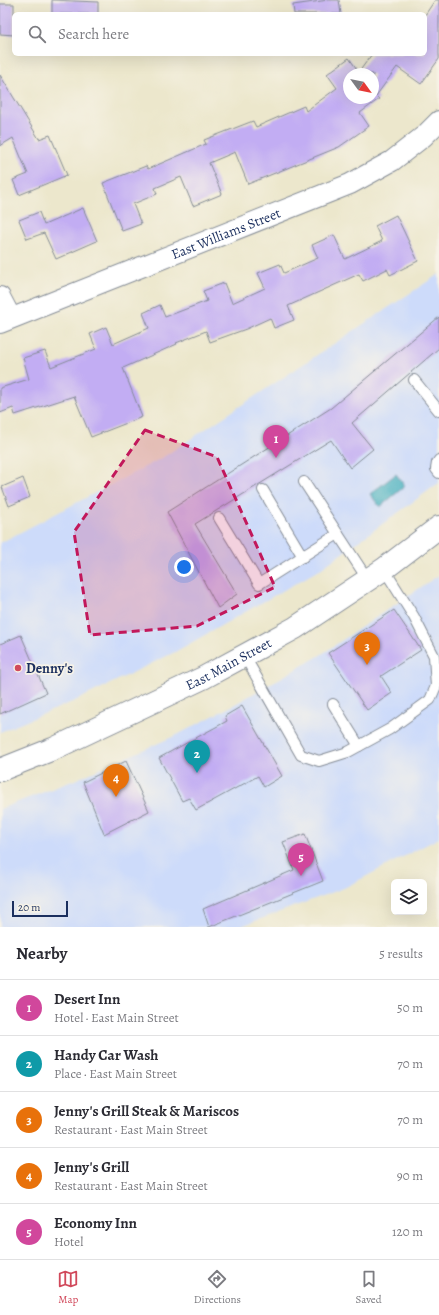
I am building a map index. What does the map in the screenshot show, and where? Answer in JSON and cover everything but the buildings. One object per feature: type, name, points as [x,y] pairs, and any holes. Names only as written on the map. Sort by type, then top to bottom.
[{"type":"main road","name":"East Main Street","points":[[0,770],[23,762],[124,716],[203,678],[244,656],[295,628],[436,534]]},
{"type":"street","name":"East Williams Street","points":[[5,321],[350,184],[392,161],[424,136],[439,121]]},
{"type":"street","points":[[0,297],[5,321]]},
{"type":"lane","points":[[414,380],[439,411]]},
{"type":"lane","points":[[439,460],[436,470],[439,473]]},
{"type":"lane","points":[[244,656],[301,755],[319,761],[348,752],[390,729],[430,700],[436,686],[434,656],[414,617],[338,534],[304,482]]},
{"type":"lane","points":[[263,490],[303,556]]},
{"type":"lane","points":[[219,518],[259,584],[338,534]]},
{"type":"lane","points":[[333,704],[359,746]]},
{"type":"highlighted area","points":[[145,430],[217,457],[275,587],[197,626],[90,635],[74,532]]},
{"type":"shaded area","points":[[439,274],[439,483],[319,570],[175,652],[77,700],[0,732],[0,543],[162,458]]},
{"type":"shaded area","points":[[439,575],[439,838],[344,888],[239,927],[0,927],[0,809],[75,780],[177,735],[230,707],[319,656]]},
{"type":"water","points":[[396,474],[405,486],[380,507],[370,494]]},
{"type":"place","name":"Desert Inn","points":[[276,458]]},
{"type":"place","name":"Jenny's Grill Steak & Mariscos","points":[[367,665]]},
{"type":"place","name":"Denny's","points":[[18,668]]},
{"type":"place","name":"Handy Car Wash","points":[[197,773]]},
{"type":"place","name":"Jenny's Grill","points":[[116,797]]},
{"type":"place","name":"Economy Inn","points":[[301,876]]}]
